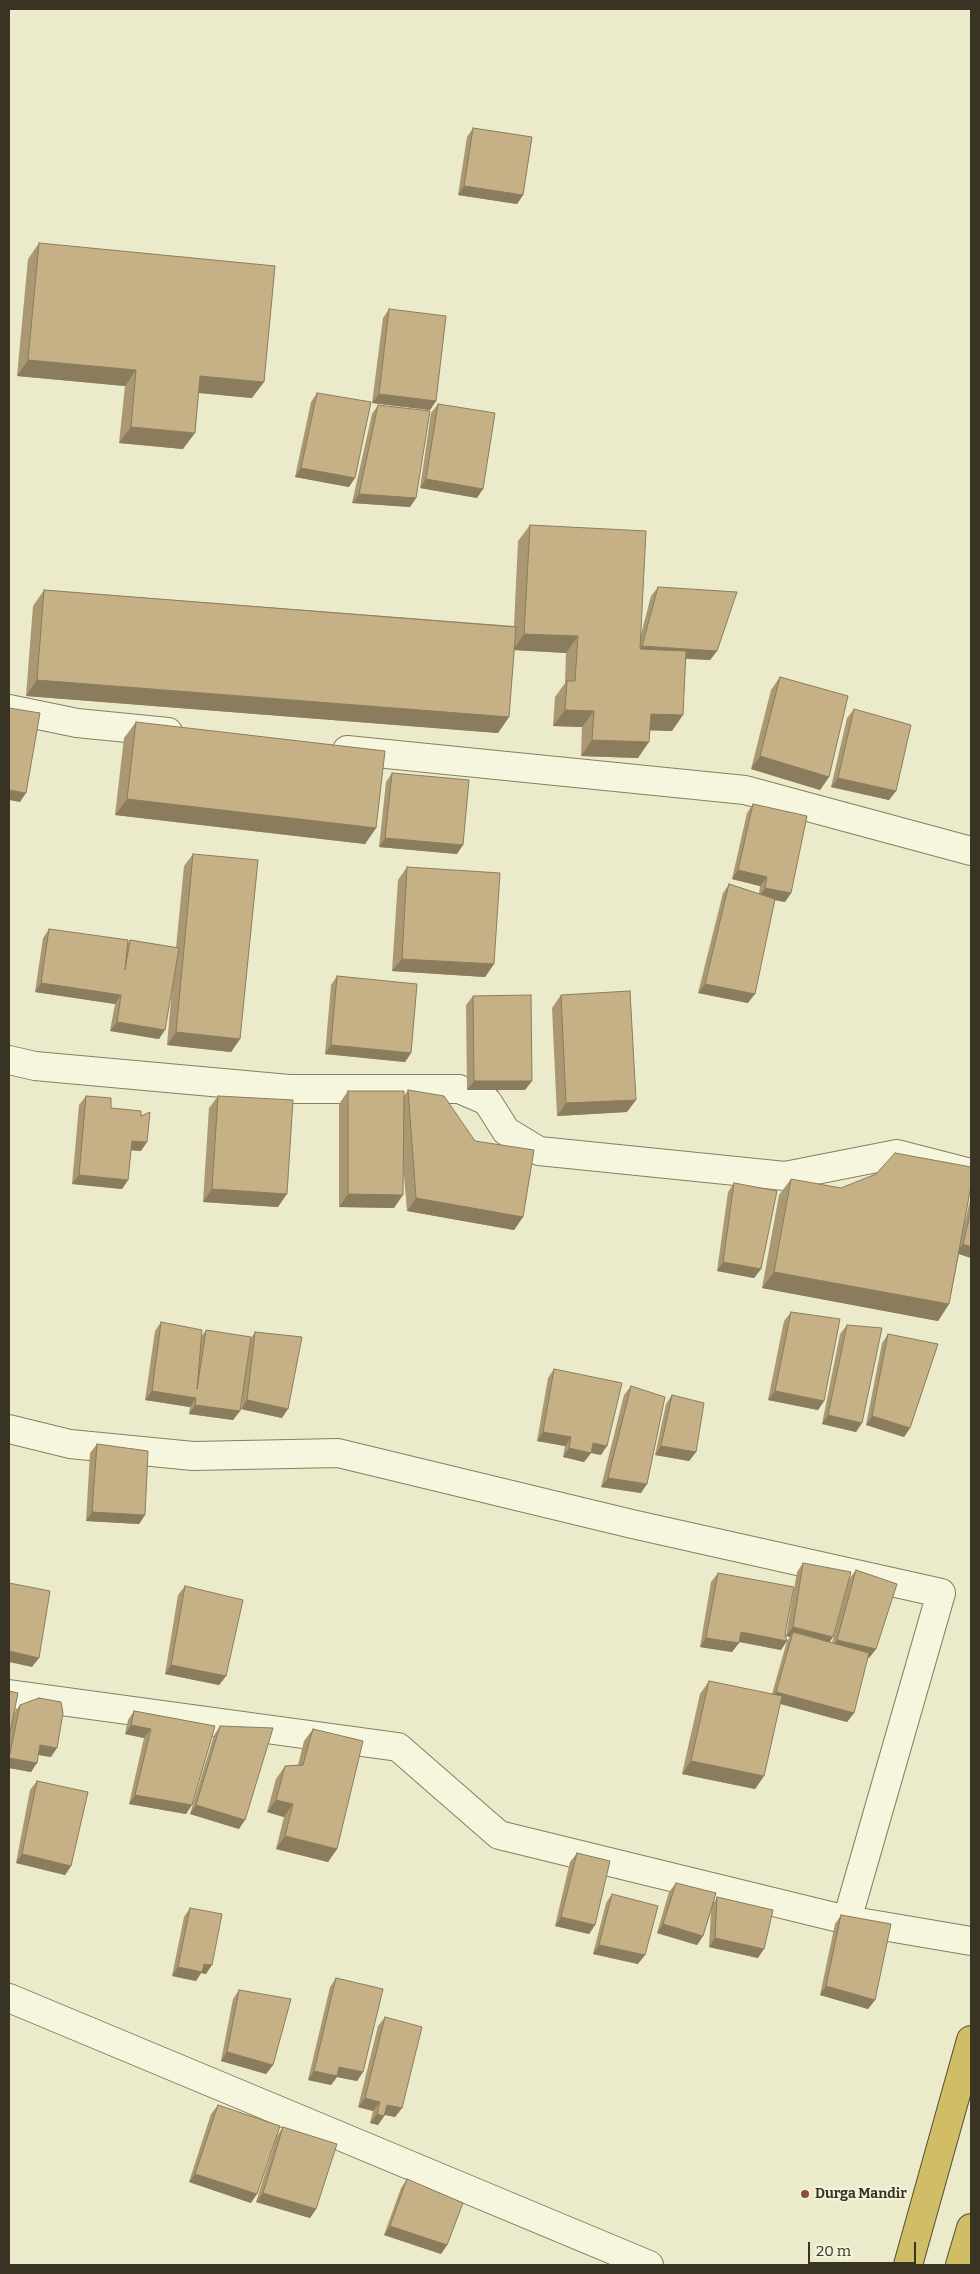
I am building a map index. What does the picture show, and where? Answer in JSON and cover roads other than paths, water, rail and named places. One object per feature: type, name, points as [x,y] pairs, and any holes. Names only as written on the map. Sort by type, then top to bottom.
[{"type":"highway","points":[[908,2265],[971,2040]]},
{"type":"highway","points":[[960,2265],[971,2228]]},
{"type":"street","points":[[9,709],[77,723],[195,735]]},
{"type":"street","points":[[322,748],[745,790],[971,851]]},
{"type":"street","points":[[9,1060],[36,1066],[289,1089],[459,1089],[487,1101],[506,1131],[538,1151],[785,1176],[897,1154],[971,1172]]},
{"type":"street","points":[[9,1429],[70,1444],[193,1456],[338,1453],[642,1526],[941,1593],[847,1920]]},
{"type":"street","points":[[9,1694],[398,1747],[499,1835],[847,1920],[971,1941]]},
{"type":"street","points":[[9,1998],[649,2265]]},
{"type":"place","name":"Durga Mandir","points":[[805,2194]]}]
